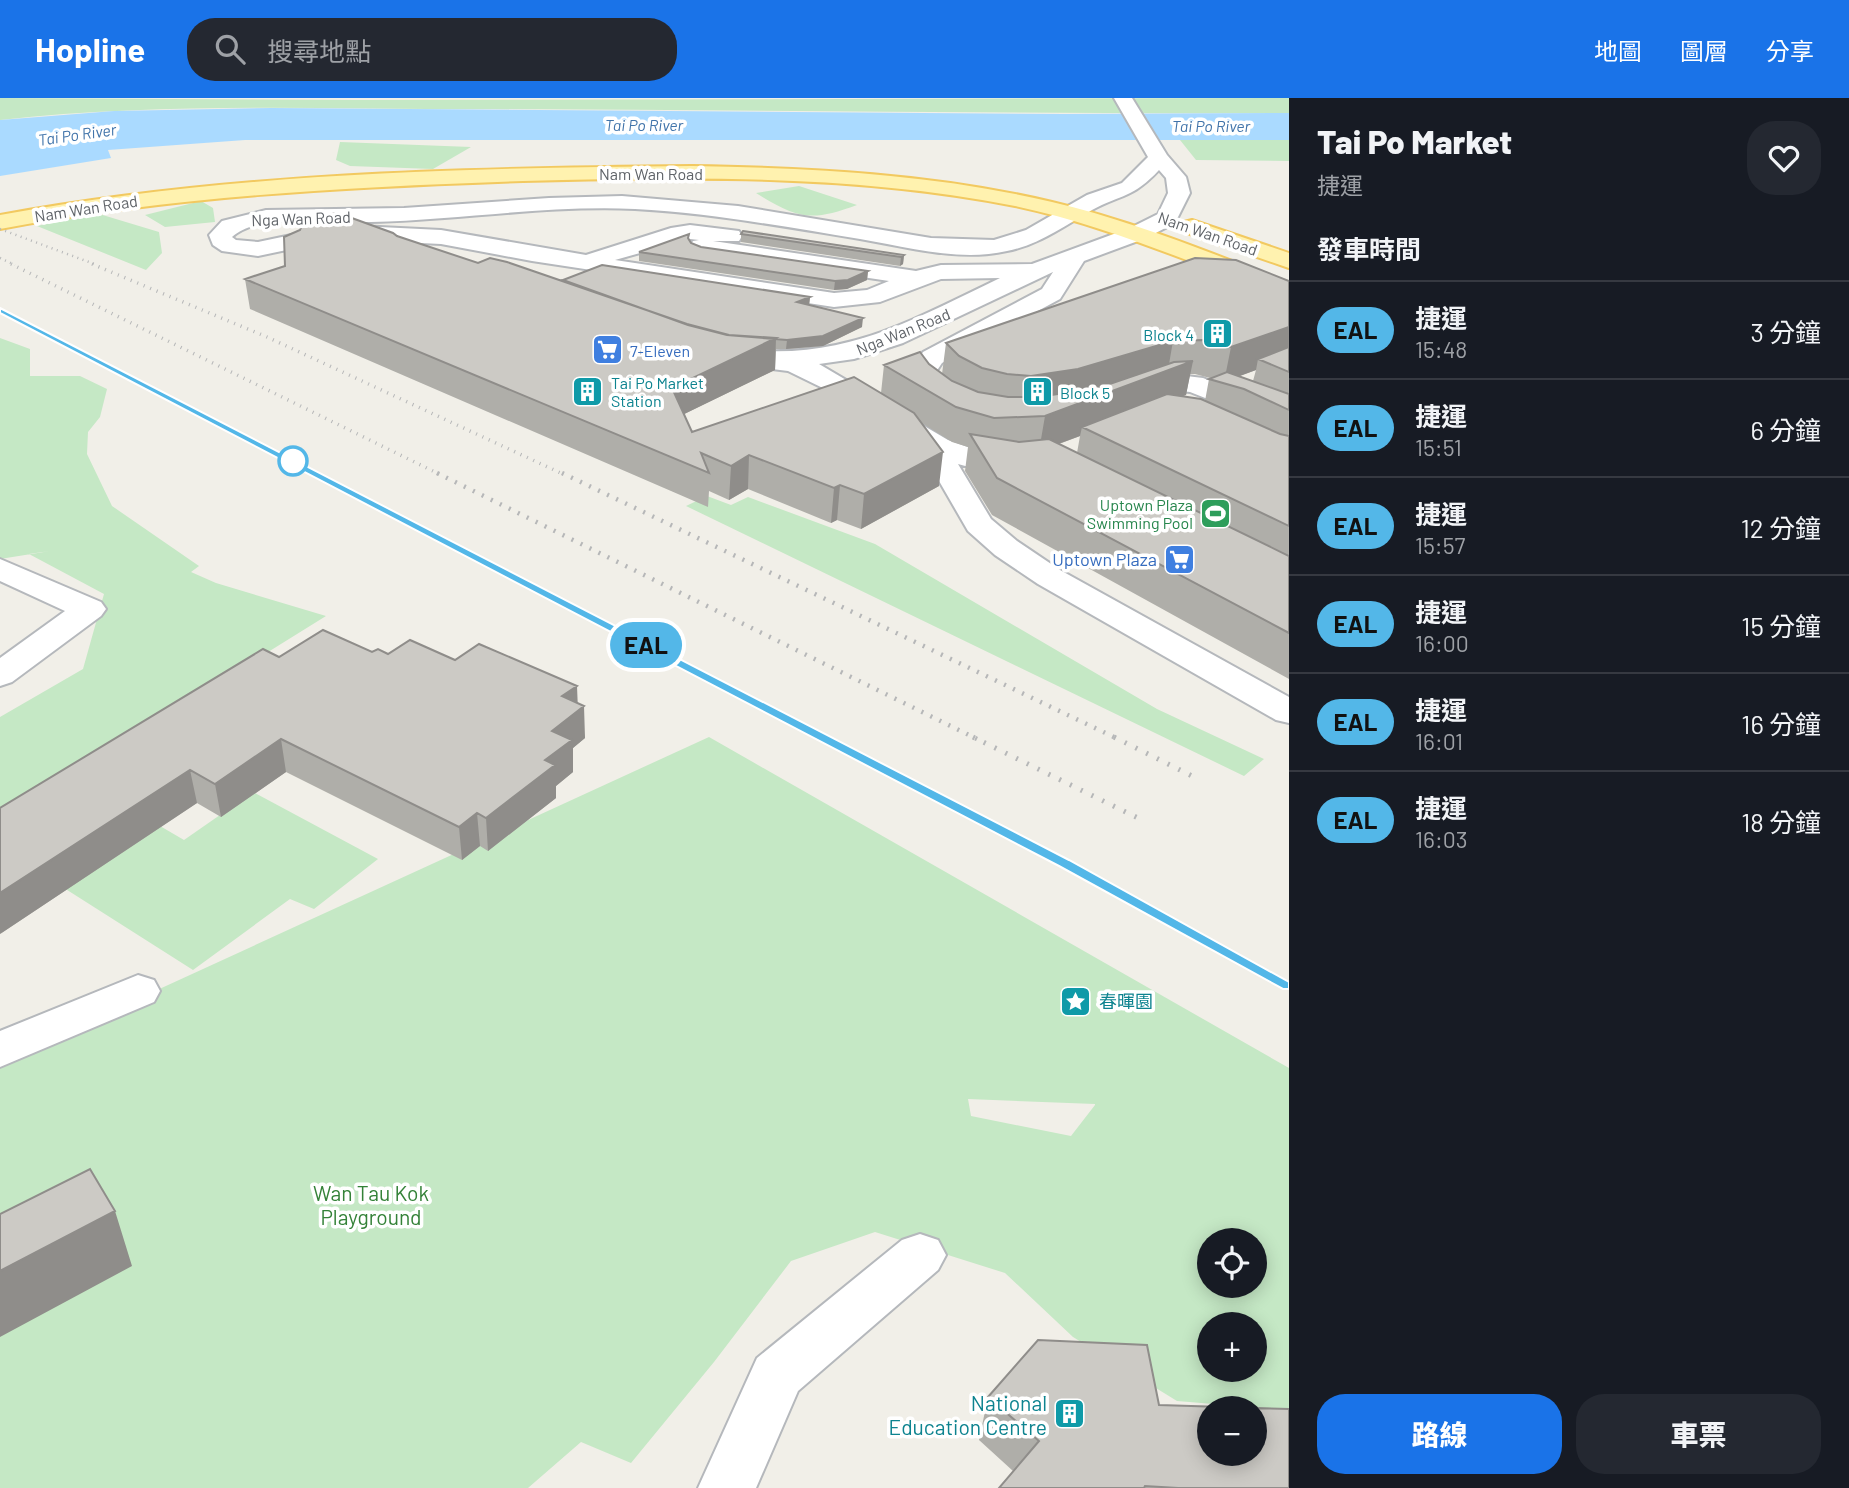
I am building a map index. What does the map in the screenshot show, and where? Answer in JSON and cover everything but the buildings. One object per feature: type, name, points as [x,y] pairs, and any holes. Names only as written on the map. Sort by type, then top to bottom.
[{"type":"main road","name":"Nam Wan Road","points":[[0,208],[118,188],[263,173],[713,157],[841,159],[990,176],[1097,198],[1167,218],[1289,261]]},
{"type":"main road","name":"Nam Wan Road","points":[[0,222],[90,206],[217,190],[358,181],[653,172],[766,173],[927,186],[1015,200],[1138,233],[1289,291]]},
{"type":"street","points":[[1126,102],[1159,158],[1176,177],[1179,193],[1167,218]]},
{"type":"street","name":"Nga Wan Road","points":[[935,245],[996,246],[1016,242],[1097,198],[1137,183],[1159,158]]},
{"type":"street","name":"Nga Wan Road","points":[[358,181],[408,192],[451,211],[530,264]]},
{"type":"street","name":"Nga Wan Road","points":[[373,216],[397,208],[408,192]]},
{"type":"street","name":"Nga Wan Road","points":[[530,264],[509,235],[514,224],[533,214],[588,201]]},
{"type":"street","name":"Nga Wan Road","points":[[608,290],[530,264],[437,248],[399,244],[243,248],[224,243],[220,236],[228,226],[249,219],[373,216],[588,201],[662,204],[935,245],[990,256],[1035,271]]},
{"type":"street","name":"Nga Wan Road","points":[[789,361],[854,351],[894,338],[1035,271],[1138,233],[1167,218]]},
{"type":"street","points":[[530,264],[579,260],[621,252],[657,239],[690,232],[708,232],[961,271],[1035,271]]},
{"type":"street","points":[[657,239],[917,278]]},
{"type":"street","points":[[243,248],[278,255],[393,256],[418,259]]},
{"type":"street","points":[[621,252],[882,292]]},
{"type":"street","points":[[976,415],[954,406],[931,390],[923,372],[932,358],[1051,294],[1075,257]]},
{"type":"street","points":[[579,260],[834,300],[882,292],[917,278],[961,271]]},
{"type":"street","points":[[711,342],[789,361],[818,373],[941,450],[989,465],[1045,461],[1008,477],[989,491],[981,508],[979,524]]},
{"type":"street","points":[[1177,411],[1255,380]]},
{"type":"street","points":[[1120,402],[1178,383],[1194,384],[1289,423]]},
{"type":"street","points":[[922,438],[943,463],[979,524],[1006,548],[1049,577],[1289,712]]},
{"type":"street","points":[[0,569],[89,609],[0,675]]},
{"type":"street","points":[[0,1050],[138,991]]},
{"type":"street","points":[[727,1488],[777,1375],[920,1255]]},
{"type":"green space","points":[[0,98],[1289,98],[1289,113],[239,108],[59,114],[0,120]]},
{"type":"green space","points":[[1180,140],[1289,140],[1289,161],[1196,160]]},
{"type":"green space","points":[[340,142],[471,147],[433,169],[350,166],[336,160]]},
{"type":"green space","points":[[799,186],[857,205],[828,214],[805,215],[794,213],[756,193]]},
{"type":"green space","points":[[201,201],[213,208],[215,222],[165,227],[145,215]]},
{"type":"green space","points":[[96,213],[159,232],[162,253],[146,270],[37,226]]},
{"type":"green space","points":[[0,338],[30,349],[30,376],[80,376],[107,389],[100,417],[88,432],[87,454],[112,506],[199,566],[191,572],[216,583],[326,616],[0,819],[0,717],[83,669],[104,594],[30,554],[0,559]]},
{"type":"green space","points":[[707,496],[731,505],[748,497],[875,544],[1157,709],[1264,759],[1244,776],[686,506]]},
{"type":"green space","name":"Wan Tau Kok Playground","points":[[709,737],[1289,1068],[1289,1410],[1267,1408],[1267,1396],[1197,1396],[1197,1403],[1177,1401],[1073,1337],[1005,1273],[875,1232],[791,1261],[714,1362],[631,1463],[581,1442],[528,1488],[0,1488],[0,1062]],"holes":[[[968,1099],[1095,1104],[1071,1136],[971,1116]]]},
{"type":"green space","points":[[253,792],[378,859],[314,909],[290,899],[193,970],[64,888],[160,826],[184,840]]},
{"type":"water","name":"Tai Po River","points":[[271,108],[1064,114],[1289,113],[1289,140],[245,140],[108,150],[111,158],[0,176],[0,120],[114,111]]},
{"type":"railway","points":[[0,229],[97,265]]},
{"type":"railway","points":[[0,258],[15,265]]},
{"type":"railway","points":[[11,264],[441,475]]},
{"type":"railway","points":[[92,264],[267,337],[565,475]]},
{"type":"railway","points":[[0,311],[316,475]]},
{"type":"railway","points":[[313,473],[825,739]]},
{"type":"railway","points":[[437,473],[977,739]]},
{"type":"railway","points":[[562,473],[1118,739]]},
{"type":"railway","points":[[821,737],[1064,863],[1289,986]]},
{"type":"railway","points":[[973,737],[1144,821]]},
{"type":"railway","points":[[1114,737],[1118,739]]},
{"type":"railway","points":[[1118,739],[1198,779]]},
{"type":"metro line","name":"EAL","points":[[0,311],[1064,863],[1289,986]]},
{"type":"place","name":"Block 4","points":[[1217,334]]},
{"type":"place","name":"7-Eleven","points":[[607,350]]},
{"type":"place","name":"Tai Po Market Station","points":[[588,391]]},
{"type":"place","name":"Block 5","points":[[1037,392]]},
{"type":"place","name":"Uptown Plaza Swimming Pool","points":[[1216,513]]},
{"type":"place","name":"Uptown Plaza","points":[[1180,559]]},
{"type":"place","name":"春暉園","points":[[1076,1001]]},
{"type":"place","name":"National Education Centre","points":[[1070,1414]]}]
